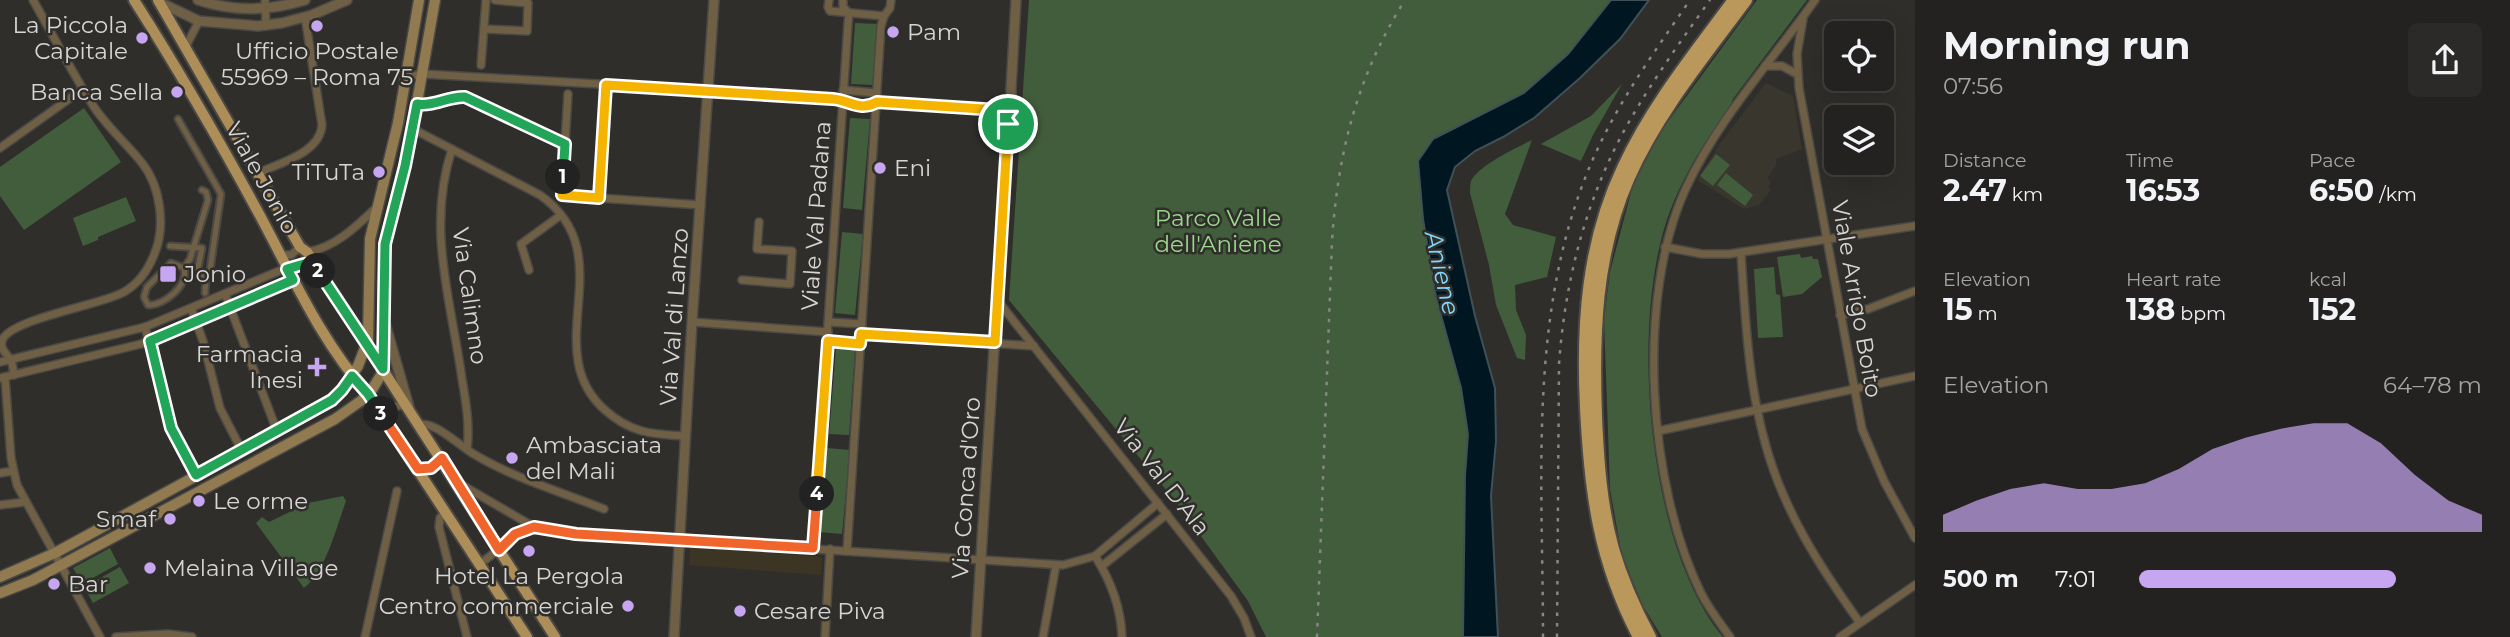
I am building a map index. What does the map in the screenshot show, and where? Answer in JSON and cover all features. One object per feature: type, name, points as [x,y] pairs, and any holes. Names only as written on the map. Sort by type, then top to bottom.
[{"type":"highway","points":[[1639,637],[1611,575],[1591,490],[1585,389],[1588,288],[1604,217],[1631,150],[1669,88],[1734,0]]},
{"type":"highway","points":[[1650,637],[1621,573],[1603,504],[1595,385],[1595,324],[1600,276],[1617,208],[1641,153],[1675,96],[1746,0]]},
{"type":"main road","name":"Viale Jonio","points":[[134,0],[198,104],[323,334],[368,394],[418,469],[442,517],[479,564],[527,637]]},
{"type":"main road","points":[[0,577],[55,553],[277,431],[335,397],[352,376],[366,345],[369,325],[368,256],[371,233],[406,77],[419,0]]},
{"type":"main road","points":[[0,593],[62,566],[335,419],[368,394],[383,369],[384,260],[392,214],[413,129],[435,0]]},
{"type":"main road","name":"Viale Jonio","points":[[158,1],[304,250],[442,458],[555,637]]},
{"type":"street","points":[[14,375],[11,360],[4,353],[4,336],[22,325],[99,303],[125,292],[148,268],[157,248],[160,219],[156,194],[141,161],[106,125],[33,0]]},
{"type":"street","points":[[198,0],[221,6],[305,0]]},
{"type":"street","points":[[158,1],[200,20],[266,26],[305,17],[347,0]]},
{"type":"street","points":[[481,65],[485,0]]},
{"type":"street","points":[[484,29],[527,31],[528,3],[495,0]]},
{"type":"street","name":"Via Val di Lanzo","points":[[674,637],[678,540],[715,0]]},
{"type":"street","points":[[828,0],[829,10],[884,16]]},
{"type":"street","points":[[843,0],[843,7],[849,13]]},
{"type":"street","points":[[847,551],[881,26],[891,0]]},
{"type":"street","points":[[406,77],[423,74],[710,90],[842,100],[861,107],[877,102],[998,110],[1006,103],[1010,89],[1016,0]]},
{"type":"street","points":[[1730,637],[1705,601],[1687,558],[1669,497],[1658,431],[1653,347],[1656,300],[1665,247],[1693,172],[1729,113],[1815,0]]},
{"type":"street","points":[[265,4],[266,26]]},
{"type":"street","name":"Viale Val Padana","points":[[813,548],[849,13]]},
{"type":"street","name":"Viale Arrigo Boito","points":[[1804,15],[1798,47],[1797,75],[1853,389],[1862,429],[1873,458],[1900,514],[1915,538]]},
{"type":"street","points":[[258,173],[307,150],[321,134],[322,125],[305,17]]},
{"type":"street","points":[[186,46],[200,20]]},
{"type":"street","points":[[1765,66],[1782,66],[1797,75]]},
{"type":"street","points":[[599,198],[606,85]]},
{"type":"street","points":[[0,148],[83,89]]},
{"type":"street","points":[[998,301],[1008,124],[1013,95],[1010,89]]},
{"type":"street","points":[[843,90],[877,93]]},
{"type":"street","points":[[568,94],[562,195],[701,205]]},
{"type":"street","points":[[417,104],[428,105],[455,97],[465,97],[565,144]]},
{"type":"street","points":[[998,110],[1008,124]]},
{"type":"street","points":[[178,119],[221,194],[212,264],[206,276],[205,293]]},
{"type":"street","points":[[413,129],[540,195],[561,215],[573,234],[580,257],[577,358],[580,374],[588,390],[601,407],[625,425],[650,433],[685,436]]},
{"type":"street","name":"Via Calimno","points":[[452,149],[442,189],[440,236],[463,386],[467,449]]},
{"type":"street","points":[[145,301],[148,305],[153,305],[169,296],[183,281],[184,268],[190,259],[208,200],[206,192],[201,190]]},
{"type":"street","points":[[280,255],[322,248],[342,237],[378,206]]},
{"type":"street","points":[[529,270],[521,244],[561,215]]},
{"type":"street","points":[[743,281],[790,284],[792,251],[757,248],[759,222]]},
{"type":"street","points":[[1665,247],[1706,254],[1741,253],[1915,226]]},
{"type":"street","points":[[170,246],[202,248],[197,271],[206,276]]},
{"type":"street","points":[[1741,253],[1749,357],[1772,465],[1791,513],[1818,561],[1860,623]]},
{"type":"street","points":[[138,309],[145,301],[146,289],[167,266],[174,263],[184,268]]},
{"type":"street","points":[[0,362],[145,327],[304,264],[318,269]]},
{"type":"street","points":[[100,637],[24,502],[13,471],[3,377],[150,341],[293,280]]},
{"type":"street","points":[[1840,314],[1868,309],[1915,292]]},
{"type":"street","points":[[225,294],[277,431]]},
{"type":"street","name":"Via Conca d'Oro","points":[[976,637],[998,301]]},
{"type":"street","name":"Via Val D'Ala","points":[[998,301],[1235,601],[1251,637]]},
{"type":"street","points":[[191,308],[222,412],[242,450]]},
{"type":"street","points":[[829,322],[862,324]]},
{"type":"street","points":[[385,323],[410,409]]},
{"type":"street","points":[[692,323],[828,332]]},
{"type":"street","points":[[145,327],[171,428],[196,475]]},
{"type":"street","points":[[861,334],[1034,346]]},
{"type":"street","points":[[828,341],[860,344]]},
{"type":"street","points":[[1658,431],[1915,376]]},
{"type":"street","points":[[385,420],[395,406],[401,405],[410,409]]},
{"type":"street","points":[[420,425],[431,425],[508,472],[604,509]]},
{"type":"street","points":[[0,436],[9,435]]},
{"type":"street","points":[[418,469],[431,468],[442,458]]},
{"type":"street","points":[[0,473],[13,471]]},
{"type":"street","points":[[456,482],[534,527],[576,534],[1056,565],[1080,562],[1096,556],[1158,503]]},
{"type":"street","points":[[365,637],[397,491]]},
{"type":"street","points":[[0,505],[24,502]]},
{"type":"street","points":[[1102,566],[1167,514]]},
{"type":"street","points":[[442,517],[467,637]]},
{"type":"street","points":[[479,564],[515,534],[534,527]]},
{"type":"street","points":[[825,637],[830,549]]},
{"type":"street","points":[[1096,556],[1120,610],[1122,637]]},
{"type":"street","points":[[1042,637],[1056,565]]},
{"type":"street","points":[[1840,637],[1915,585]]},
{"type":"street","points":[[116,637],[168,634],[192,637]]},
{"type":"shaded area","points":[[1766,83],[1793,96],[1802,149],[1776,159],[1776,165],[1768,177],[1771,183],[1768,187],[1771,190],[1759,205],[1744,209],[1697,180],[1721,142]]},
{"type":"shaded area","points":[[690,547],[822,557],[821,575],[689,565]]},
{"type":"green space","name":"Parco Valle dell'Aniene","points":[[1029,0],[1611,0],[1568,54],[1524,93],[1433,139],[1423,219],[1436,297],[1461,388],[1468,434],[1463,637],[1266,637],[1248,601],[1177,503],[1009,300]]},
{"type":"green space","points":[[1757,0],[1807,0],[1733,99],[1695,159],[1670,211],[1657,257],[1650,311],[1648,369],[1652,430],[1662,491],[1676,547],[1697,597],[1723,637],[1662,637],[1643,606],[1622,556],[1610,489],[1604,319],[1610,272],[1633,185],[1661,131]]},
{"type":"green space","points":[[855,23],[878,24],[874,85],[851,84]]},
{"type":"green space","points":[[1622,84],[1581,161],[1541,144],[1591,116]]},
{"type":"green space","points":[[84,108],[121,162],[24,230],[0,196],[0,167]]},
{"type":"green space","points":[[850,118],[870,119],[862,210],[843,208]]},
{"type":"green space","points":[[1532,140],[1505,214],[1513,225],[1556,237],[1547,277],[1515,285],[1516,310],[1526,335],[1525,360],[1517,358],[1496,305],[1470,188],[1471,181],[1482,169]]},
{"type":"green space","points":[[1716,154],[1730,165],[1713,186],[1700,176]]},
{"type":"green space","points":[[1726,173],[1753,195],[1745,206],[1717,185]]},
{"type":"green space","points":[[126,197],[136,221],[83,246],[73,218]]},
{"type":"green space","points":[[842,232],[863,234],[855,315],[835,313]]},
{"type":"green space","points":[[1800,254],[1801,258],[1812,256],[1813,259],[1818,259],[1822,277],[1802,294],[1783,297],[1777,257]]},
{"type":"green space","points":[[1774,267],[1776,294],[1780,295],[1783,337],[1758,338],[1754,269]]},
{"type":"green space","points":[[836,348],[855,350],[849,435],[829,434]]},
{"type":"green space","points":[[827,448],[850,450],[842,534],[819,532]]},
{"type":"green space","points":[[343,496],[346,501],[330,548],[318,571],[304,588],[256,523],[262,517],[269,522],[308,503]]},
{"type":"green space","points":[[110,548],[118,564],[82,584],[73,568]]},
{"type":"green space","points":[[120,567],[129,583],[93,603],[84,587]]},
{"type":"water","name":"Aniene","points":[[1611,0],[1649,0],[1620,39],[1534,118],[1475,151],[1455,167],[1447,190],[1475,316],[1495,388],[1496,441],[1491,496],[1498,637],[1463,637],[1468,434],[1461,388],[1436,297],[1423,219],[1418,161],[1433,139],[1524,93],[1568,54]]},
{"type":"railway","points":[[1317,637],[1332,241],[1339,176],[1362,86],[1374,57],[1405,0]]},
{"type":"railway","points":[[1543,637],[1543,394],[1557,274],[1572,216],[1603,138],[1638,77],[1690,0]]},
{"type":"railway","points":[[1557,637],[1559,364],[1566,303],[1579,243],[1599,185],[1625,129],[1710,0]]},
{"type":"place","name":"Ufficio Postale 55969 – Roma 75","points":[[317,26]]},
{"type":"place","name":"Pam","points":[[893,32]]},
{"type":"place","name":"La Piccola Capitale","points":[[142,38]]},
{"type":"place","name":"Banca Sella","points":[[177,92]]},
{"type":"place","name":"Eni","points":[[880,168]]},
{"type":"place","name":"TiTuTa","points":[[379,172]]},
{"type":"place","name":"Jonio","points":[[168,274]]},
{"type":"place","name":"Farmacia Inesi","points":[[317,367]]},
{"type":"place","name":"Ambasciata del Mali","points":[[512,458]]},
{"type":"place","name":"Le orme","points":[[199,501]]},
{"type":"place","name":"Smaf","points":[[170,519]]},
{"type":"place","name":"Hotel La Pergola","points":[[529,551]]},
{"type":"place","name":"Melaina Village","points":[[150,568]]},
{"type":"place","name":"Bar","points":[[54,584]]},
{"type":"place","name":"Centro commerciale","points":[[628,606]]},
{"type":"place","name":"Cesare Piva","points":[[740,611]]},
{"type":"route","points":[[606,85],[833,99],[861,107],[877,102],[998,110],[1008,124],[995,342],[861,334],[860,344],[828,341],[813,548],[576,534],[534,527],[515,534],[499,550],[442,458],[431,468],[418,469],[368,394],[352,376],[332,400],[196,475],[171,428],[150,341],[293,280],[287,269],[298,264],[308,264],[318,269],[383,369],[385,244],[405,166],[417,104],[435,104],[455,97],[465,97],[565,144],[562,195],[599,198],[606,85]]}]
